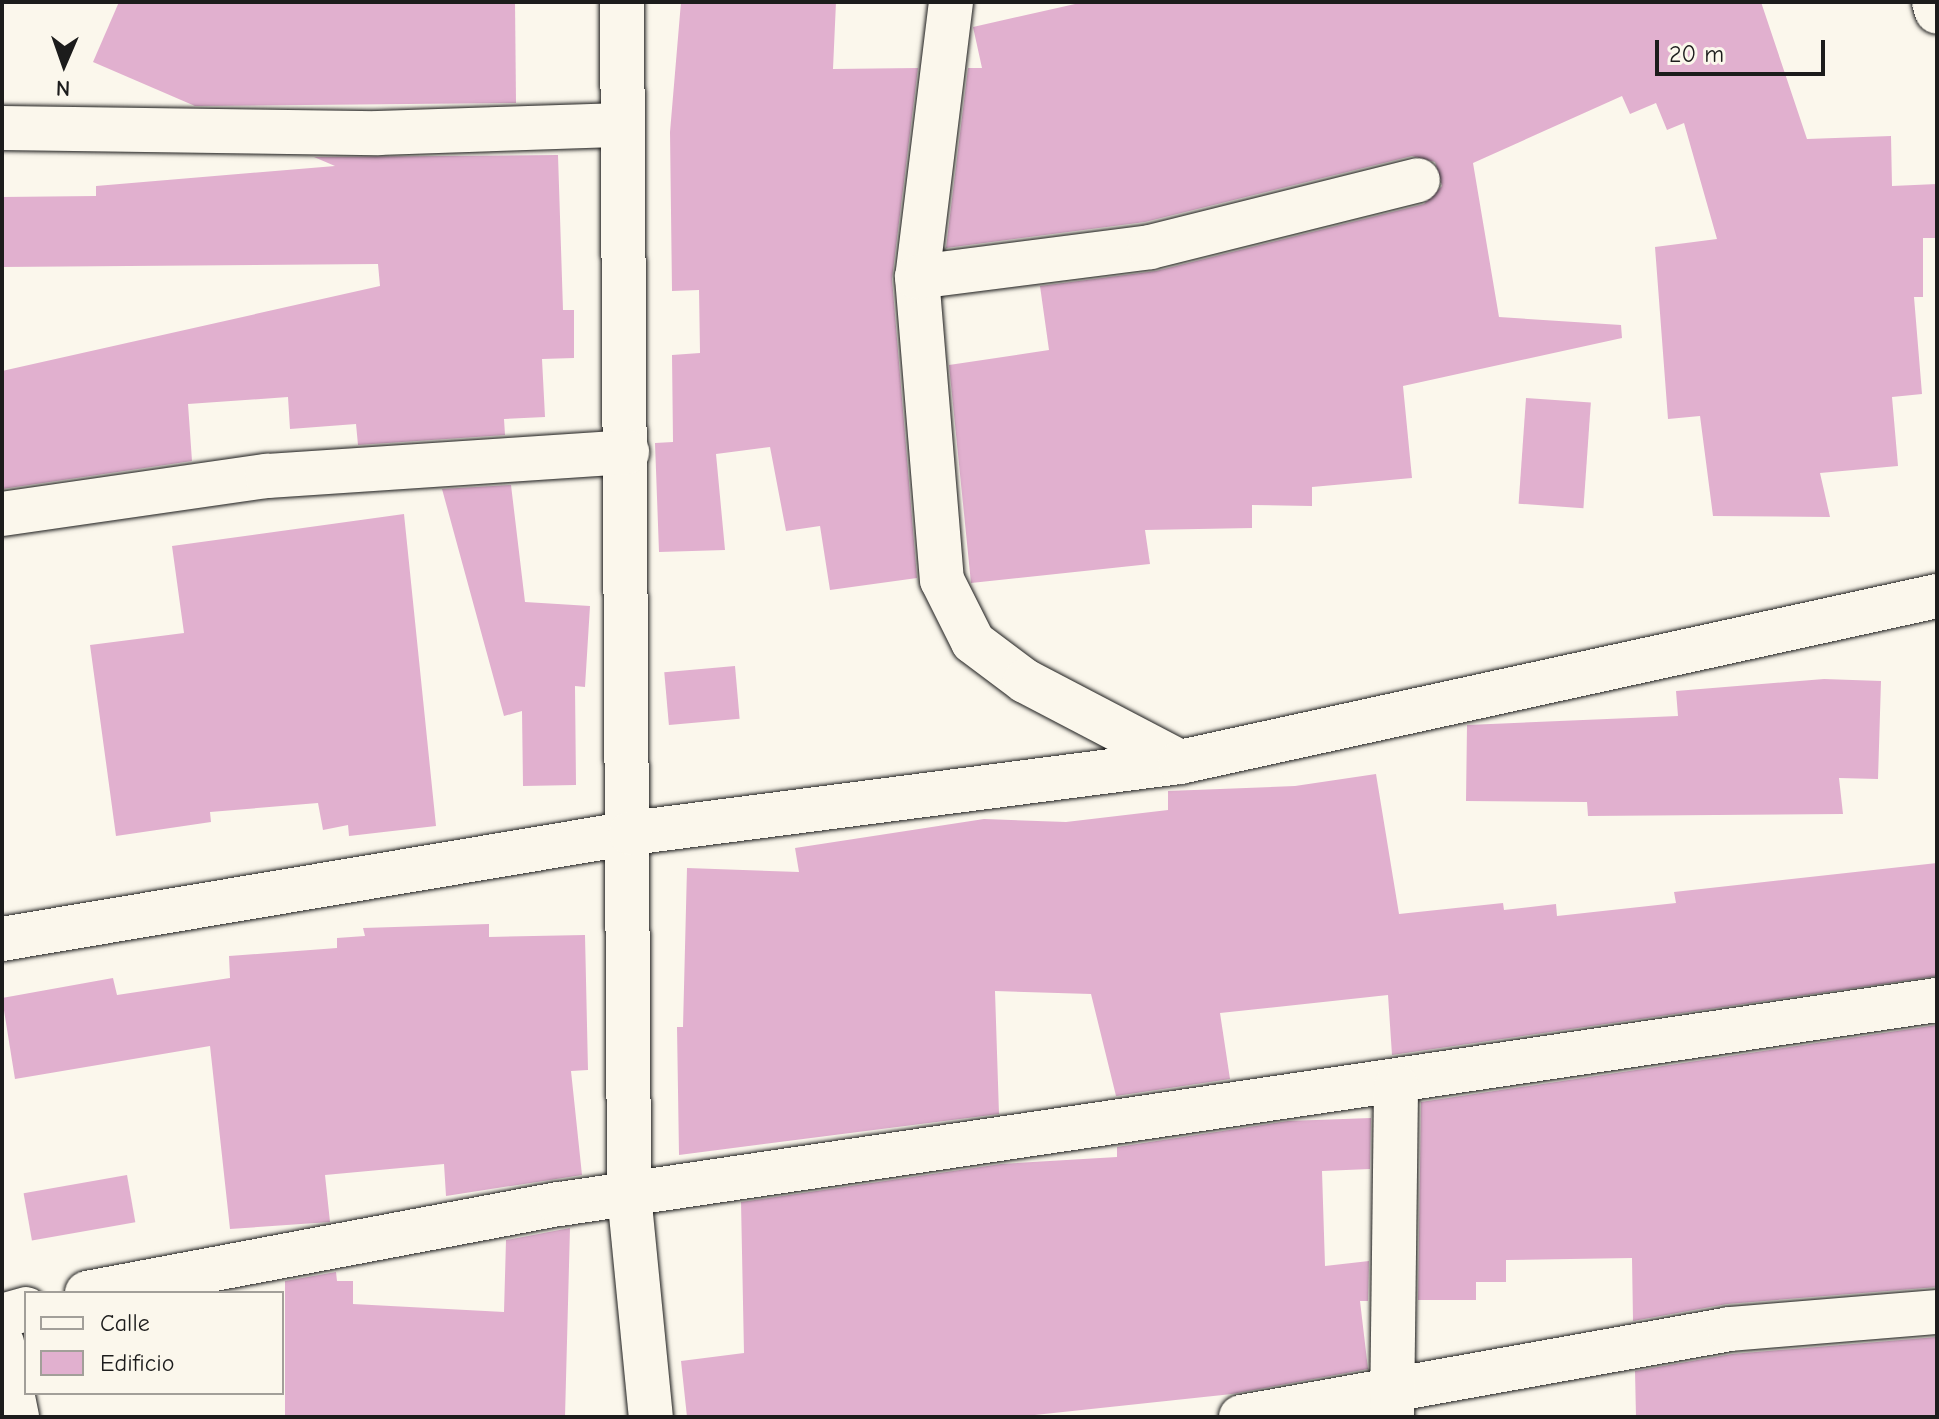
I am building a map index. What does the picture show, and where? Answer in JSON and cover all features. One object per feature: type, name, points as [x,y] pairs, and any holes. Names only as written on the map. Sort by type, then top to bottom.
[{"type":"street","points":[[622,2],[631,833],[629,1194],[651,1417]]},
{"type":"street","points":[[951,2],[917,277],[942,580],[973,642],[1025,681],[1180,762]]},
{"type":"street","points":[[1934,2],[1937,12]]},
{"type":"street","points":[[2,128],[378,133],[623,125]]},
{"type":"street","points":[[917,277],[1150,247],[1418,180]]},
{"type":"street","points":[[2,514],[267,476],[627,452]]},
{"type":"street","points":[[2,939],[631,833],[1180,762],[1937,596]]},
{"type":"street","points":[[98,1291],[629,1194],[1396,1086],[1937,1000]]},
{"type":"street","points":[[1391,1405],[1396,1086]]},
{"type":"street","points":[[2,1316],[24,1310]]},
{"type":"street","points":[[1241,1417],[1391,1405],[1729,1329],[1937,1312]]},
{"type":"street","points":[[2,1343],[17,1417]]},
{"type":"building","points":[[119,2],[515,2],[516,103],[195,106],[93,62]]},
{"type":"building","points":[[681,2],[836,2],[833,69],[918,68],[892,279],[917,578],[830,590],[820,526],[786,531],[770,447],[716,454],[725,550],[659,552],[655,443],[673,442],[672,355],[700,353],[699,290],[672,291],[670,132]]},
{"type":"building","points":[[1084,2],[1761,2],[1807,139],[1891,136],[1892,186],[1937,184],[1937,238],[1923,238],[1923,297],[1914,297],[1922,394],[1892,397],[1898,466],[1820,473],[1830,517],[1713,516],[1700,416],[1668,419],[1655,247],[1717,239],[1684,123],[1667,130],[1656,103],[1630,114],[1622,96],[1473,163],[1499,317],[1621,325],[1622,338],[1403,386],[1412,478],[1312,487],[1312,506],[1252,505],[1252,528],[1145,530],[1150,564],[971,583],[949,365],[1049,350],[1040,286],[1156,271],[1424,204],[1442,186],[1435,162],[1412,156],[1145,222],[946,248],[968,68],[982,68],[973,27]]},
{"type":"building","points":[[558,155],[563,310],[574,310],[574,358],[542,359],[545,417],[504,419],[505,435],[358,445],[356,424],[290,429],[288,397],[188,404],[192,461],[2,489],[2,371],[380,286],[378,264],[2,267],[2,197],[96,196],[96,186],[335,166],[314,157]]},
{"type":"building","points":[[1526,398],[1591,403],[1583,508],[1519,504]]},
{"type":"building","points":[[511,485],[525,602],[590,606],[585,687],[575,686],[576,785],[523,786],[522,711],[504,716],[442,489]]},
{"type":"building","points":[[404,514],[436,826],[349,836],[348,825],[323,830],[318,803],[210,812],[211,822],[116,836],[90,645],[184,633],[172,546]]},
{"type":"building","points":[[735,666],[740,719],[669,725],[664,672]]},
{"type":"building","points":[[1824,679],[1881,681],[1878,779],[1839,778],[1843,814],[1588,816],[1587,802],[1466,801],[1467,725],[1678,716],[1676,691]]},
{"type":"building","points":[[1376,774],[1399,914],[1503,903],[1504,910],[1556,904],[1557,916],[1676,903],[1674,892],[1937,863],[1937,976],[1392,1055],[1388,995],[1220,1013],[1230,1079],[1116,1096],[1091,994],[995,991],[999,1114],[679,1155],[677,1027],[683,1027],[687,868],[799,872],[795,848],[984,819],[1066,822],[1168,810],[1168,791],[1295,786]]},
{"type":"building","points":[[489,924],[489,937],[585,935],[588,1070],[571,1071],[582,1175],[446,1196],[444,1164],[325,1175],[330,1222],[230,1229],[210,1046],[15,1079],[2,998],[113,978],[117,995],[230,978],[229,956],[337,948],[337,938],[365,936],[363,928]]},
{"type":"building","points":[[1937,1025],[1937,1287],[1727,1304],[1633,1321],[1632,1258],[1506,1260],[1506,1282],[1476,1282],[1476,1300],[1418,1300],[1421,1102]]},
{"type":"building","points":[[1371,1118],[1370,1169],[1322,1171],[1325,1266],[1369,1261],[1368,1301],[1360,1301],[1368,1369],[1232,1394],[1015,1417],[687,1417],[681,1361],[744,1353],[741,1202],[1001,1164],[1117,1157],[1117,1147],[1288,1121]]},
{"type":"building","points":[[127,1175],[135,1222],[32,1241],[24,1193]]},
{"type":"building","points":[[570,1228],[565,1417],[285,1417],[285,1281],[336,1272],[337,1281],[353,1281],[353,1304],[504,1312],[506,1240]]},
{"type":"building","points":[[1937,1337],[1937,1417],[1636,1417],[1635,1371],[1732,1354]]}]
